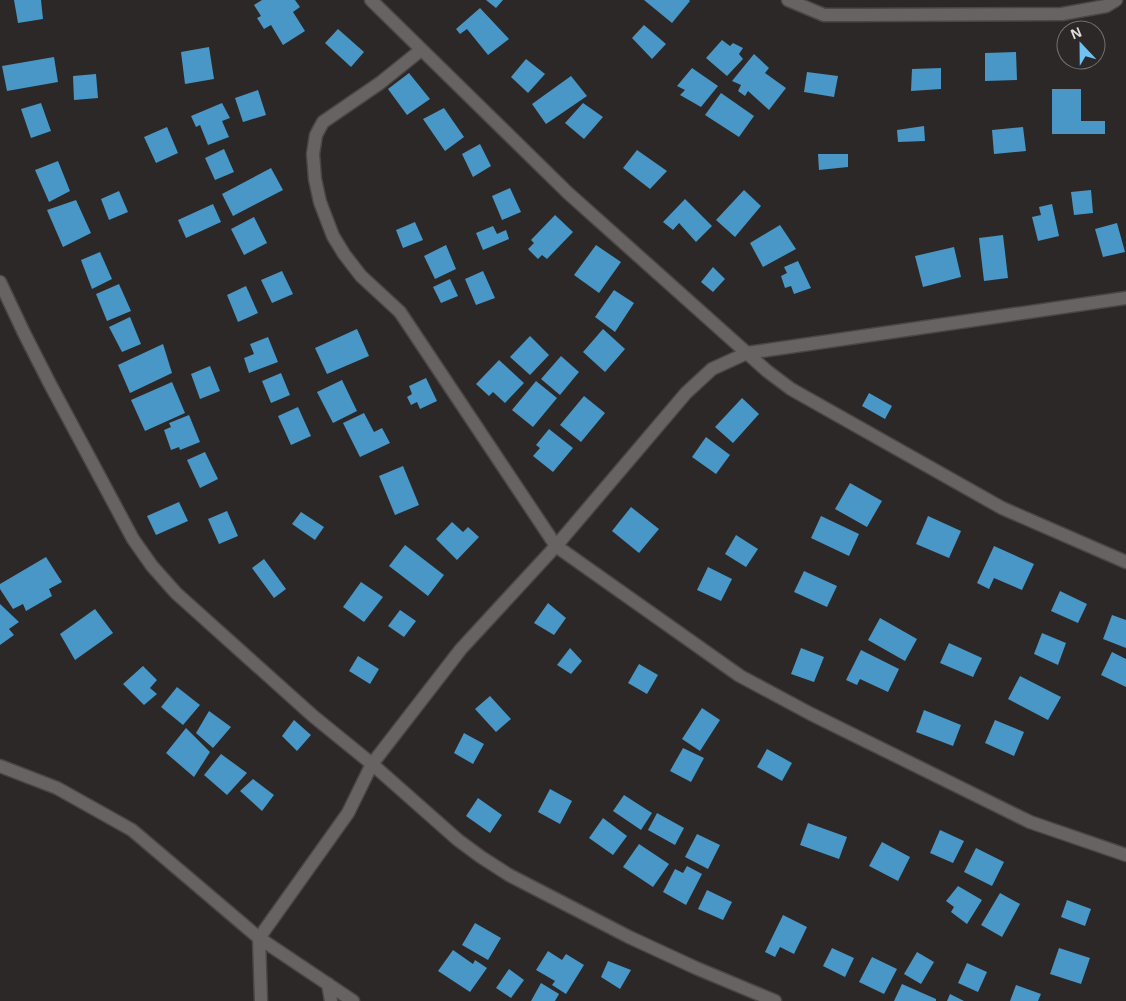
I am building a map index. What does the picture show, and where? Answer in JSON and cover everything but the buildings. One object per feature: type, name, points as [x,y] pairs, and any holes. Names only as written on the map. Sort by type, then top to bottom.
[{"type":"street","points":[[371,0],[568,193],[767,371],[791,389],[993,503],[1126,562]]},
{"type":"street","points":[[788,0],[824,15],[1062,14],[1106,6],[1116,0]]},
{"type":"street","points":[[422,50],[380,83],[323,122],[316,135],[313,154],[315,179],[320,202],[333,236],[344,254],[361,276],[400,312],[556,546],[740,676],[811,714],[1030,822],[1126,855]]},
{"type":"street","points":[[0,282],[24,333],[113,503],[152,566],[176,593],[313,716],[372,764],[458,840],[481,857],[509,875],[629,937],[775,1001]]},
{"type":"street","points":[[261,1001],[259,938],[348,813],[372,764],[461,649],[556,546],[686,393],[712,369],[748,353],[1126,298]]},
{"type":"street","points":[[0,766],[57,788],[132,830],[259,938],[353,1001]]},
{"type":"street","points":[[328,984],[331,1001]]}]
